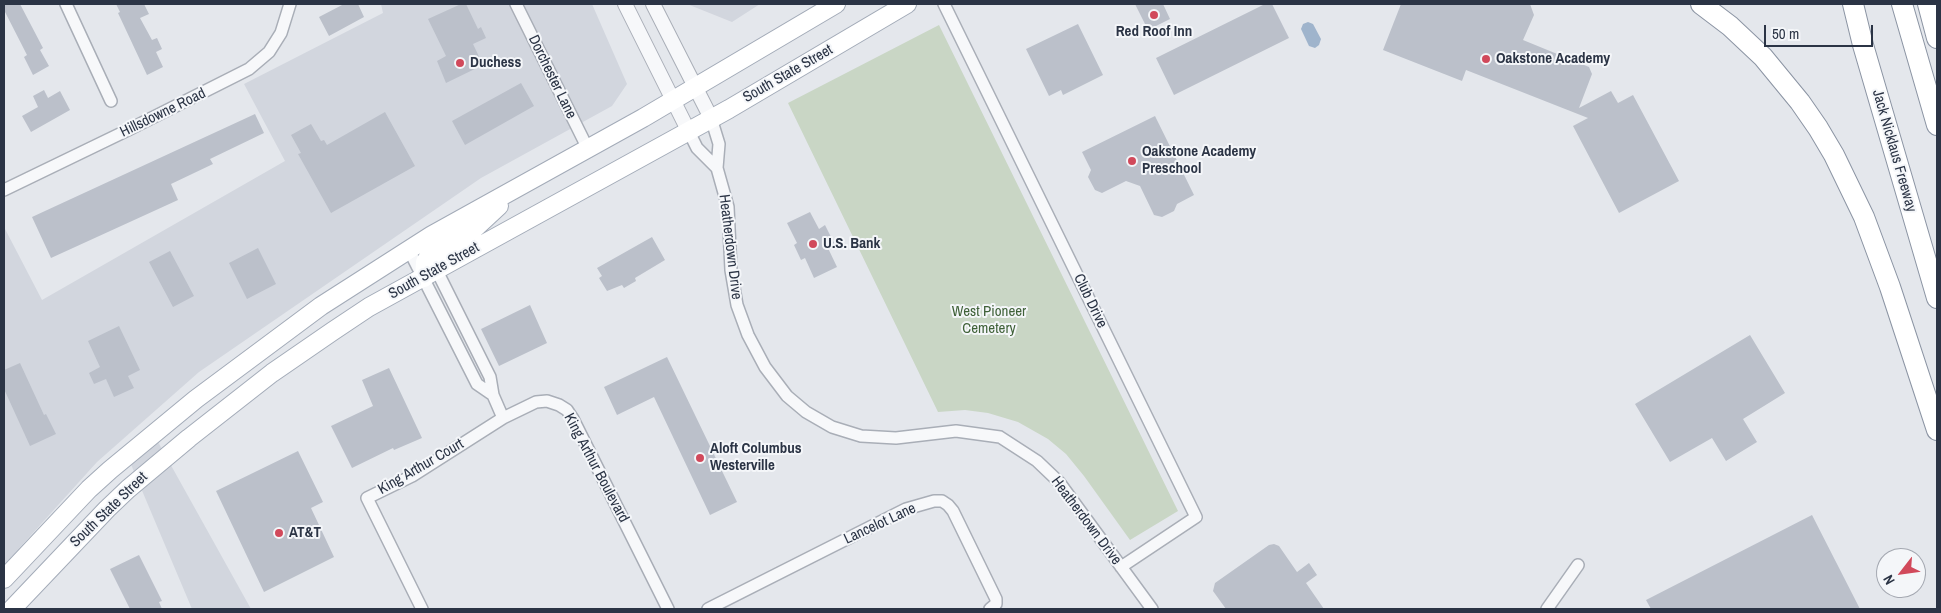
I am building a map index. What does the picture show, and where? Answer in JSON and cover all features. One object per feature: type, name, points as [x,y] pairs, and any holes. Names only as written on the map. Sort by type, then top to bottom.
[{"type":"highway","points":[[1701,4],[1730,26],[1763,57],[1800,102],[1818,128],[1864,217],[1890,287],[1937,430]]},
{"type":"highway","name":"Jack Nicklaus Freeway","points":[[1853,4],[1863,45],[1937,298]]},
{"type":"highway","points":[[1902,4],[1937,125]]},
{"type":"highway","points":[[1928,4],[1937,38]]},
{"type":"main road","name":"South State Street","points":[[12,609],[107,509],[189,438],[303,352],[368,307],[424,259],[515,189],[673,101],[836,4]]},
{"type":"main road","name":"South State Street","points":[[4,579],[89,489],[127,455],[200,396],[312,312],[356,284],[424,259],[688,130],[907,4]]},
{"type":"main road","points":[[303,352],[329,321],[354,304],[357,298],[356,284]]},
{"type":"main road","points":[[143,477],[143,469],[147,460],[216,402],[290,347],[312,312]]},
{"type":"main road","points":[[35,584],[58,544],[122,483],[126,476],[127,455]]},
{"type":"street","points":[[66,4],[111,101]]},
{"type":"street","name":"Hillsdowne Road","points":[[4,190],[249,69],[269,52],[281,33],[290,4]]},
{"type":"street","name":"Dorchester Lane","points":[[516,4],[588,149]]},
{"type":"street","points":[[625,4],[688,130]]},
{"type":"street","points":[[653,4],[711,118]]},
{"type":"street","name":"Club Drive","points":[[944,4],[1196,517],[1121,567]]},
{"type":"street","name":"Heatherdown Drive","points":[[711,118],[719,144],[717,168],[728,207],[731,270],[737,305],[748,335],[764,367],[787,396],[806,412],[832,427],[861,436],[896,438],[956,432],[1000,437],[1037,461],[1059,482],[1152,609]]},
{"type":"street","name":"Heatherdown Drive","points":[[688,130],[697,148],[717,168]]},
{"type":"street","points":[[424,259],[477,384],[493,395],[503,418]]},
{"type":"street","name":"King Arthur Boulevard","points":[[503,418],[536,402],[560,404],[567,410],[668,609]]},
{"type":"street","name":"King Arthur Court","points":[[422,609],[367,498],[412,476],[503,418]]},
{"type":"street","name":"Lancelot Lane","points":[[708,609],[906,509],[934,500],[942,501],[953,511],[996,599],[996,604],[990,609]]},
{"type":"street","points":[[1547,609],[1578,565]]},
{"type":"shaded area","points":[[381,4],[592,4],[627,84],[612,106],[481,178],[199,372],[97,462],[4,565],[4,227],[42,300],[285,161],[244,84],[383,13]]},
{"type":"shaded area","points":[[687,4],[760,4],[732,22]]},
{"type":"shaded area","points":[[153,433],[251,609],[192,609],[127,455]]},
{"type":"green space","name":"West Pioneer Cemetery","points":[[939,25],[1178,511],[1130,540],[1084,476],[1066,454],[1048,439],[1018,422],[988,413],[965,410],[938,412],[788,103]]},
{"type":"water","points":[[1308,22],[1313,24],[1321,39],[1319,45],[1315,48],[1309,46],[1301,29],[1303,24]]},
{"type":"building","points":[[4,4],[20,4],[43,48],[40,50],[49,66],[33,75],[24,57],[27,55],[4,10]]},
{"type":"building","points":[[116,4],[144,4],[149,14],[140,18],[152,40],[157,38],[162,49],[156,52],[163,67],[147,75],[118,13],[120,12]]},
{"type":"building","points":[[344,4],[358,4],[364,17],[329,36],[319,17]]},
{"type":"building","points":[[461,4],[466,4],[478,29],[481,27],[486,38],[473,44],[483,65],[446,83],[437,61],[446,56],[428,19]]},
{"type":"building","name":"Red Roof Inn","points":[[1135,4],[1163,4],[1170,19],[1148,30]]},
{"type":"building","points":[[1265,4],[1272,4],[1289,38],[1174,95],[1156,58]]},
{"type":"building","name":"Oakstone Academy","points":[[1401,4],[1530,4],[1534,15],[1523,40],[1589,67],[1592,74],[1579,108],[1611,91],[1618,103],[1633,95],[1679,181],[1619,213],[1573,126],[1588,118],[1466,70],[1462,81],[1383,50]]},
{"type":"building","points":[[1078,24],[1103,75],[1063,95],[1061,90],[1049,96],[1026,49]]},
{"type":"building","points":[[521,83],[534,106],[465,145],[452,121]]},
{"type":"building","points":[[44,90],[48,98],[60,91],[70,110],[31,132],[22,116],[38,107],[33,96]]},
{"type":"building","points":[[385,112],[415,166],[331,213],[298,154],[301,153],[291,135],[311,124],[321,141],[324,140],[327,145]]},
{"type":"building","points":[[255,114],[264,133],[210,159],[213,164],[171,184],[178,200],[51,258],[32,217]]},
{"type":"building","name":"Oakstone Academy Preschool","points":[[1155,116],[1194,195],[1177,204],[1174,211],[1162,217],[1154,215],[1140,186],[1126,181],[1102,193],[1095,190],[1088,177],[1091,170],[1082,152]]},
{"type":"building","name":"U.S. Bank","points":[[810,212],[819,229],[825,225],[834,243],[827,246],[837,267],[814,278],[805,258],[801,260],[794,245],[797,243],[787,223]]},
{"type":"building","points":[[652,237],[665,260],[635,278],[636,281],[624,288],[622,285],[607,291],[599,278],[602,276],[597,268]]},
{"type":"building","points":[[258,248],[276,284],[247,299],[229,263]]},
{"type":"building","points":[[170,251],[194,296],[173,307],[149,262]]},
{"type":"building","points":[[530,305],[547,343],[499,366],[481,329]]},
{"type":"building","points":[[119,326],[140,370],[128,376],[134,388],[114,397],[106,379],[94,384],[89,373],[100,367],[88,341]]},
{"type":"building","points":[[1750,335],[1785,393],[1743,419],[1757,442],[1726,461],[1712,438],[1670,462],[1635,404]]},
{"type":"building","name":"Aloft Columbus Westerville","points":[[667,357],[737,502],[710,515],[654,397],[617,415],[604,387]]},
{"type":"building","points":[[20,363],[44,415],[46,414],[56,434],[30,446],[4,389],[4,370]]},
{"type":"building","points":[[389,368],[422,438],[394,450],[393,448],[352,468],[331,426],[373,406],[362,380]]},
{"type":"building","name":"AT&T","points":[[298,451],[323,502],[311,508],[334,557],[264,592],[216,491]]},
{"type":"building","points":[[1812,515],[1860,609],[1651,609],[1646,600]]},
{"type":"building","points":[[1269,545],[1279,546],[1297,572],[1309,563],[1317,575],[1306,583],[1324,609],[1226,609],[1213,591],[1215,583]]},
{"type":"building","points":[[139,555],[162,601],[159,602],[162,609],[130,609],[110,569]]},
{"type":"place","name":"Red Roof Inn","points":[[1154,15]]},
{"type":"place","name":"Oakstone Academy","points":[[1486,59]]},
{"type":"place","name":"Duchess","points":[[460,63]]},
{"type":"place","name":"Oakstone Academy Preschool","points":[[1132,161]]},
{"type":"place","name":"U.S. Bank","points":[[813,244]]},
{"type":"place","name":"Aloft Columbus Westerville","points":[[700,458]]},
{"type":"place","name":"AT&T","points":[[279,533]]}]
